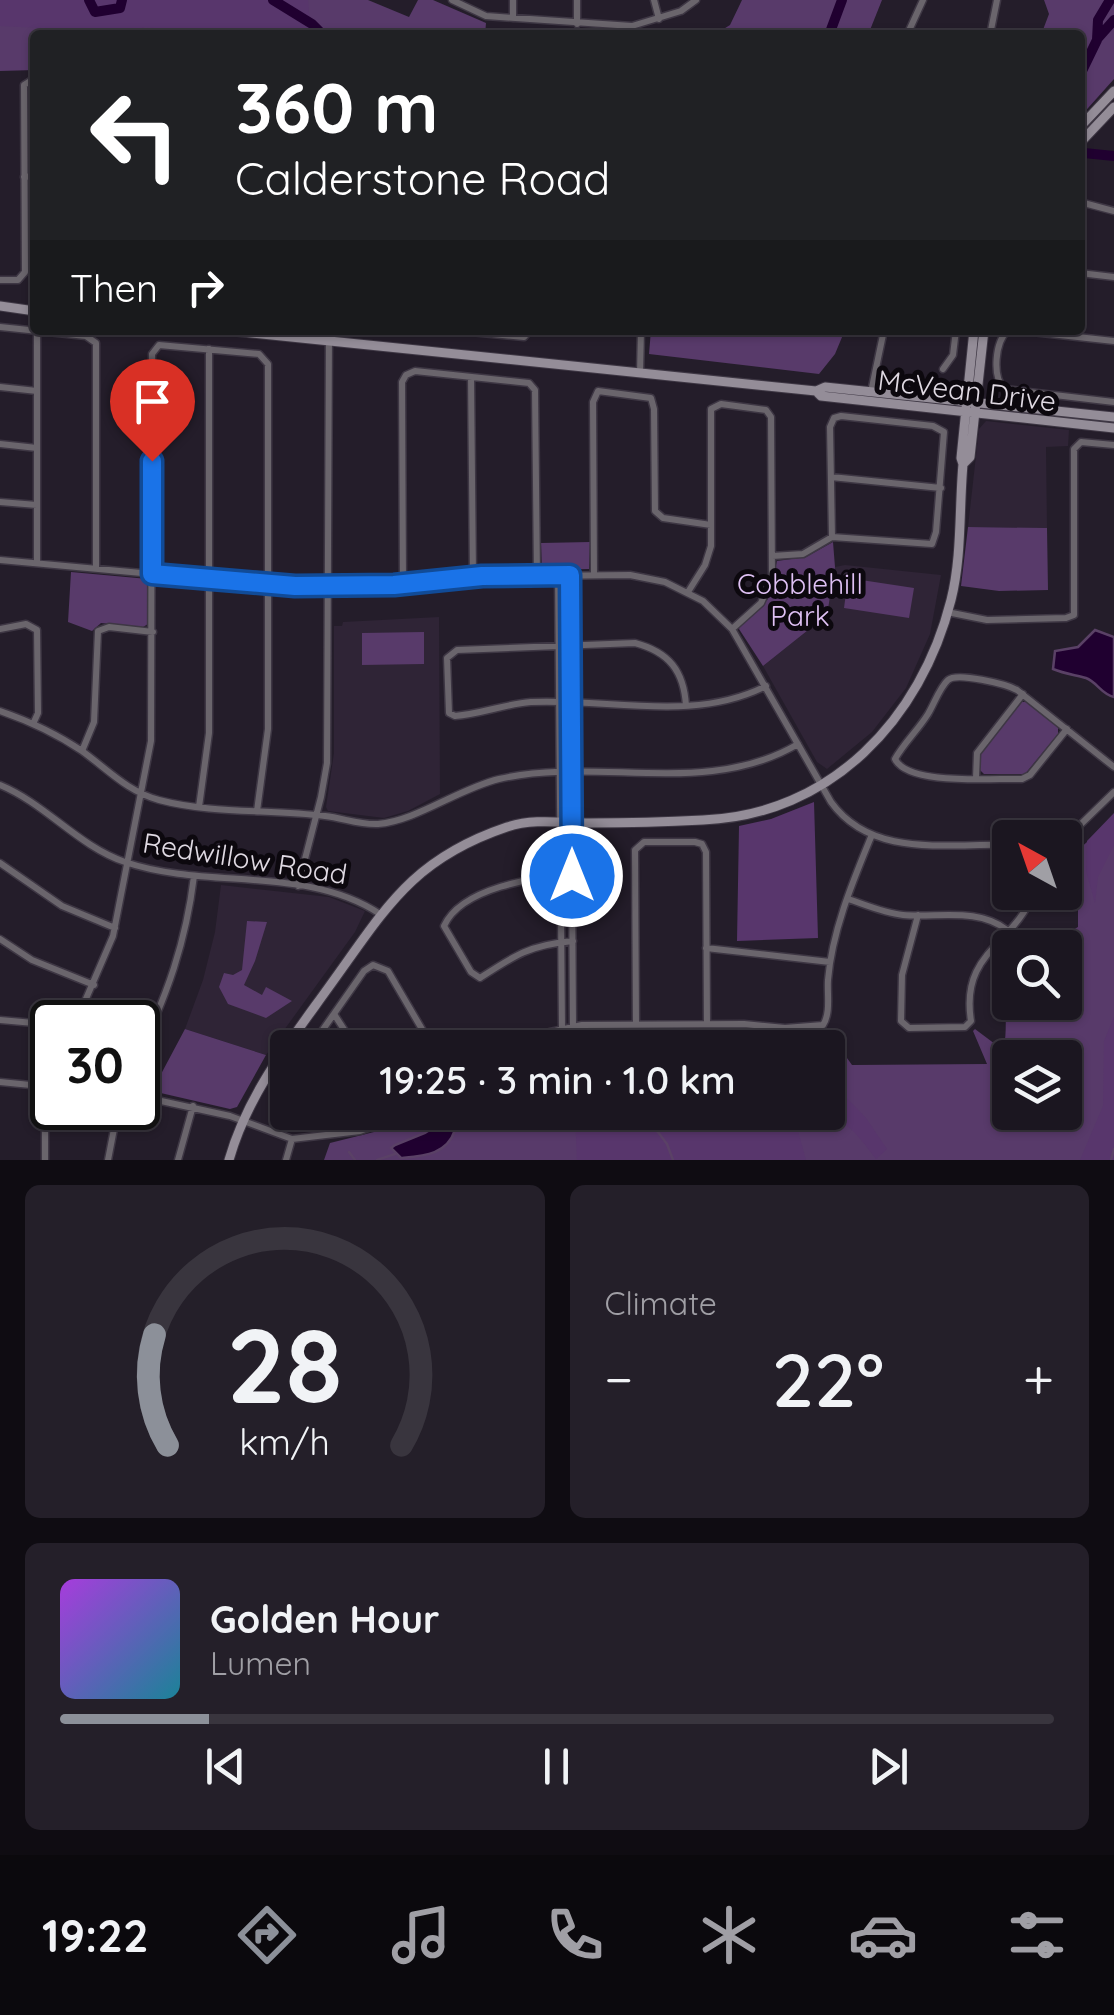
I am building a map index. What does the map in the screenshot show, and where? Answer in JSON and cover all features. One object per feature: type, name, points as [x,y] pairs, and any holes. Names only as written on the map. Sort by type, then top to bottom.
[{"type":"main road","points":[[1085,123],[1114,91]]},
{"type":"main road","points":[[1085,139],[1114,107]]},
{"type":"main road","points":[[0,306],[30,310]]},
{"type":"main road","name":"McVean Drive","points":[[329,335],[640,373],[816,391],[824,388],[871,392],[1114,428]]},
{"type":"main road","points":[[971,408],[974,335]]},
{"type":"main road","points":[[229,1160],[243,1121],[272,1066],[380,914],[418,874],[462,846],[509,826],[722,819],[785,802],[821,784],[862,756],[904,708],[926,671],[947,612],[954,585],[964,464],[960,458],[983,335]]},
{"type":"main road","name":"McVean Drive","points":[[816,391],[822,396],[1114,418]]},
{"type":"street","points":[[452,0],[486,16],[632,26],[682,11],[696,0]]},
{"type":"street","points":[[512,0],[513,18]]},
{"type":"street","points":[[577,0],[577,24]]},
{"type":"street","points":[[654,0],[659,20]]},
{"type":"street","points":[[909,30],[923,0]]},
{"type":"street","points":[[991,30],[997,0]]},
{"type":"street","points":[[0,280],[18,280],[25,272],[24,85],[30,81]]},
{"type":"street","points":[[24,177],[30,176]]},
{"type":"street","points":[[1085,203],[1114,211]]},
{"type":"street","points":[[1085,274],[1114,277]]},
{"type":"street","points":[[0,327],[30,330]]},
{"type":"street","points":[[37,335],[37,562]]},
{"type":"street","points":[[76,335],[96,343],[96,568]]},
{"type":"street","points":[[298,886],[326,763],[329,335]]},
{"type":"street","points":[[640,373],[641,335]]},
{"type":"street","points":[[871,392],[883,335]]},
{"type":"street","points":[[943,369],[953,355],[955,335]]},
{"type":"street","points":[[1006,335],[1000,340],[997,375],[1004,389],[1114,402]]},
{"type":"street","points":[[1054,335],[1114,342]]},
{"type":"street","points":[[87,1000],[115,928],[151,741],[152,354],[164,344],[260,354],[268,364],[268,741],[258,812]]},
{"type":"street","points":[[199,807],[209,733],[209,349]]},
{"type":"street","points":[[404,584],[402,382],[406,374],[415,371],[529,383],[536,392],[537,576]]},
{"type":"street","points":[[471,377],[473,577]]},
{"type":"street","points":[[0,387],[37,391]]},
{"type":"street","points":[[594,575],[593,400],[598,392],[650,398],[654,409],[655,511],[663,518],[711,525]]},
{"type":"street","points":[[688,592],[708,557],[712,409],[721,404],[766,410],[771,417],[772,578],[764,598],[732,629]]},
{"type":"street","points":[[772,556],[803,554],[832,537],[930,545],[936,537],[944,432],[933,426],[837,417],[830,427],[832,537]]},
{"type":"street","points":[[947,612],[988,620],[1074,615],[1074,450],[1081,442],[1114,445]]},
{"type":"street","points":[[0,444],[37,448]]},
{"type":"street","points":[[831,477],[941,488]]},
{"type":"street","points":[[0,502],[37,506]]},
{"type":"street","points":[[0,560],[269,585],[404,584],[473,577],[648,577],[688,592],[712,608],[732,629],[842,815],[871,837],[906,844],[992,845]]},
{"type":"street","points":[[570,575],[572,1026]]},
{"type":"street","points":[[558,576],[562,1028]]},
{"type":"street","points":[[0,629],[26,624],[37,630],[38,714],[33,724]]},
{"type":"street","points":[[82,751],[94,722],[98,631],[109,627],[152,632]]},
{"type":"street","points":[[686,706],[679,671],[655,650],[628,642],[456,650],[446,660],[447,705],[452,715],[559,702],[686,706],[728,701],[766,686]]},
{"type":"street","points":[[1067,729],[1026,778],[914,775],[901,769],[895,759],[950,678],[998,682],[1023,694],[1067,729],[1114,767]]},
{"type":"street","points":[[976,778],[978,750],[1023,694]]},
{"type":"street","points":[[0,712],[33,724],[82,751],[142,794],[163,801],[316,815],[369,824],[391,822],[483,783],[512,776],[715,771],[754,763],[798,744]]},
{"type":"street","name":"Redwillow Road","points":[[0,785],[45,810],[95,848],[126,862],[194,876],[345,894],[380,914]]},
{"type":"street","points":[[1082,823],[1114,792]]},
{"type":"street","points":[[558,1030],[636,1024],[785,1028],[823,1025],[828,1016],[830,962],[871,837]]},
{"type":"street","points":[[636,1024],[634,852],[638,845],[694,842],[704,846],[707,1024]]},
{"type":"street","points":[[0,863],[62,906],[115,928]]},
{"type":"street","points":[[160,1007],[174,976],[188,922],[194,876]]},
{"type":"street","points":[[572,876],[525,880],[489,892],[454,913],[444,926],[477,977],[519,952],[572,941]]},
{"type":"street","points":[[848,900],[918,916],[972,916],[996,922],[1007,930],[1025,910]]},
{"type":"street","points":[[918,916],[900,990],[900,1021],[906,1028],[968,1025],[973,975],[992,950]]},
{"type":"street","points":[[0,940],[32,960],[94,985]]},
{"type":"street","points":[[706,948],[830,962]]},
{"type":"street","points":[[323,1030],[364,972],[378,966],[388,972],[422,1030]]},
{"type":"street","points":[[334,1014],[344,1030]]},
{"type":"street","points":[[0,1020],[30,1023]]},
{"type":"street","points":[[0,1082],[30,1085]]},
{"type":"street","points":[[160,1100],[194,1106],[292,1139],[356,1130]]},
{"type":"street","points":[[178,1160],[194,1106]]},
{"type":"street","points":[[45,1130],[46,1160]]},
{"type":"street","points":[[108,1160],[114,1130]]},
{"type":"street","points":[[286,1160],[292,1139]]},
{"type":"shaded area","points":[[0,0],[308,0],[311,30],[67,30],[0,26]]},
{"type":"shaded area","points":[[986,421],[1069,430],[1068,446],[1046,447],[1047,528],[968,527],[979,429]]},
{"type":"shaded area","points":[[835,567],[941,575],[930,634],[906,688],[872,732],[827,769],[817,762],[763,666],[827,615]]},
{"type":"shaded area","points":[[439,617],[440,794],[408,811],[384,818],[328,811],[334,753],[334,626],[342,626],[343,622]]},
{"type":"shaded area","points":[[1095,630],[1114,637],[1114,697],[1086,678],[1053,669],[1055,651],[1078,647]]},
{"type":"shaded area","points":[[814,802],[818,938],[737,941],[739,826],[771,819]]},
{"type":"shaded area","points":[[1114,813],[1114,845],[1098,877],[1095,903],[1086,871],[1087,841]]},
{"type":"shaded area","points":[[221,885],[329,897],[365,911],[355,932],[284,1030],[270,1030],[270,1049],[266,1055],[185,1029],[215,932]]},
{"type":"shaded area","points":[[1114,1017],[1114,1160],[1080,1160],[1103,1106],[1104,1041]]},
{"type":"shaded area","points":[[845,1096],[887,1149],[876,1159],[845,1124]]},
{"type":"shaded area","points":[[455,1130],[446,1145],[426,1155],[401,1158],[391,1148],[395,1145],[425,1133]]},
{"type":"shaded area","points":[[576,1130],[799,1130],[806,1160],[577,1160]]},
{"type":"green space","points":[[0,0],[368,0],[409,17],[418,0],[433,0],[486,23],[485,30],[30,30],[30,70],[0,71]]},
{"type":"green space","points":[[742,0],[882,0],[870,30],[722,30],[730,25]]},
{"type":"green space","points":[[1044,0],[1114,0],[1114,79],[1085,111],[1085,30],[1043,30],[1049,14]]},
{"type":"green space","points":[[651,335],[843,335],[835,354],[819,374],[649,354]]},
{"type":"green space","points":[[968,527],[1047,528],[1048,590],[999,591],[961,586]]},
{"type":"green space","points":[[590,542],[589,569],[542,570],[541,543]]},
{"type":"green space","name":"Cobblehill Park","points":[[833,542],[835,567],[827,615],[763,666],[740,626],[768,599],[777,561],[806,557]]},
{"type":"green space","points":[[71,572],[148,579],[148,624],[143,627],[101,623],[92,631],[68,622]]},
{"type":"green space","points":[[848,578],[914,588],[909,618],[844,608]]},
{"type":"green space","points":[[424,632],[424,664],[362,665],[362,633]]},
{"type":"green space","points":[[1022,702],[1058,727],[1058,734],[1025,774],[984,774],[979,769],[980,753]]},
{"type":"green space","points":[[1114,818],[1114,1160],[324,1160],[330,1143],[382,1130],[845,1130],[845,1055],[852,1065],[987,1064],[975,1029],[992,1042],[992,1130],[1082,1130],[1082,1040],[1005,1040],[1006,1020],[1082,1020],[1082,930],[1073,930],[1078,927],[1078,910],[1082,910],[1082,846]]},
{"type":"green space","points":[[247,921],[267,922],[244,985],[262,995],[266,987],[292,1001],[266,1018],[228,1004],[219,987],[224,973],[233,975],[242,970]]},
{"type":"green space","points":[[185,1029],[266,1055],[237,1107],[230,1109],[160,1093],[160,1076]]},
{"type":"waterway","points":[[89,0],[95,12],[120,8],[122,0]]},
{"type":"waterway","points":[[273,0],[318,30]]},
{"type":"waterway","points":[[831,30],[842,0]]},
{"type":"waterway","points":[[1085,65],[1097,40],[1098,20],[1110,0]]},
{"type":"waterway","points":[[1098,38],[1114,20]]},
{"type":"waterway","points":[[1085,153],[1114,156]]},
{"type":"waterway","points":[[655,1130],[667,1144],[673,1160]]},
{"type":"waterway","points":[[1111,1160],[1114,1149]]},
{"type":"waterway","points":[[349,1152],[355,1160]]},
{"type":"waterway","points":[[377,1160],[395,1154]]},
{"type":"route","points":[[152,461],[152,574],[295,586],[570,575],[572,876]]}]
